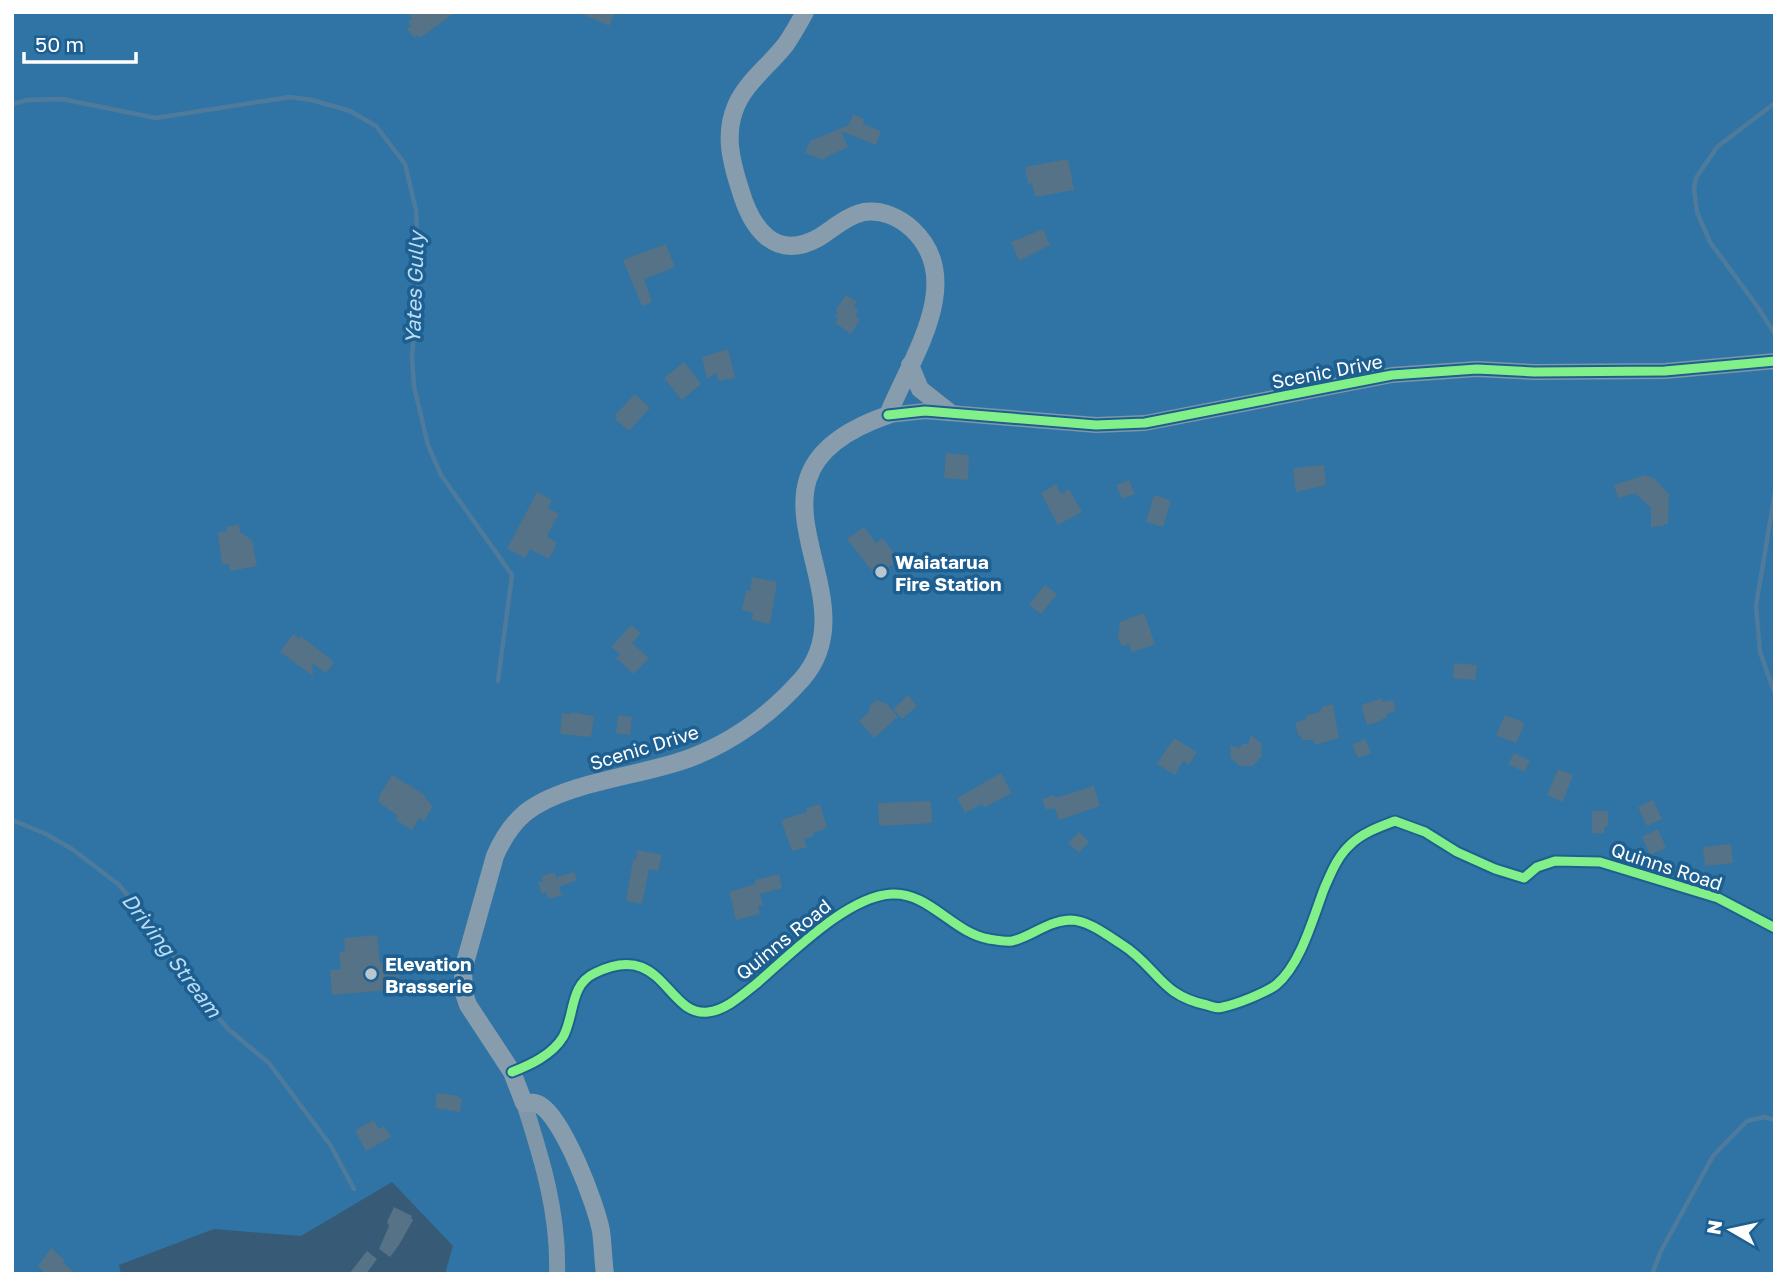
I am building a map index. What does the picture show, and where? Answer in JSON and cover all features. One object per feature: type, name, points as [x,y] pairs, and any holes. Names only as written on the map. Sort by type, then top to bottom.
[{"type":"main road","points":[[805,12],[786,44],[751,83],[736,105],[729,129],[729,143],[737,180],[750,216],[757,228],[772,242],[796,246],[806,243],[845,220],[866,212],[888,214],[909,226],[921,237],[932,262],[935,305],[888,415]]},
{"type":"main road","points":[[910,365],[920,390],[948,412]]},
{"type":"main road","name":"Scenic Drive","points":[[524,1103],[512,1072],[474,1016],[462,981],[489,874],[502,839],[524,814],[557,796],[643,773],[714,747],[757,720],[793,690],[813,663],[822,635],[822,605],[803,506],[808,477],[836,440],[865,423],[888,415]]},
{"type":"main road","points":[[524,1103],[536,1103],[543,1107],[567,1143],[580,1169],[590,1191],[601,1230],[605,1274]]},
{"type":"street","name":"Scenic Drive","points":[[888,415],[926,411],[1096,425],[1146,423],[1392,375],[1477,369],[1534,372],[1665,371],[1775,361]]},
{"type":"street","name":"Quinns Road","points":[[512,1072],[529,1065],[558,1044],[565,1035],[576,994],[594,973],[620,965],[641,967],[656,975],[682,1003],[701,1013],[709,1012],[735,1001],[841,914],[868,898],[894,894],[919,900],[968,932],[987,939],[1012,941],[1043,926],[1072,920],[1097,928],[1138,954],[1165,987],[1187,1001],[1220,1009],[1276,985],[1310,931],[1334,866],[1350,844],[1374,829],[1395,821],[1425,832],[1457,852],[1486,865],[1524,878],[1536,867],[1555,862],[1600,862],[1718,898],[1775,928]]},
{"type":"street","name":"Scenic Drive","points":[[524,1103],[554,1210],[557,1274]]},
{"type":"shaded area","points":[[12,12],[1775,12],[1775,1274],[445,1274],[453,1246],[392,1182],[301,1236],[214,1229],[119,1265],[121,1274],[12,1274]]},
{"type":"building","points":[[409,12],[456,12],[420,38],[418,35],[414,38],[407,29],[411,26],[408,21],[412,18]]},
{"type":"building","points":[[578,12],[615,12],[609,26]]},
{"type":"building","points":[[853,114],[864,119],[863,124],[881,131],[876,145],[841,131],[848,147],[824,160],[805,153],[810,141],[849,125]]},
{"type":"building","points":[[1068,159],[1074,190],[1035,197],[1032,183],[1028,184],[1025,167]]},
{"type":"building","points":[[1043,229],[1050,245],[1019,261],[1011,242]]},
{"type":"building","points":[[666,244],[675,267],[644,279],[652,302],[642,306],[623,260]]},
{"type":"building","points":[[846,295],[857,302],[854,307],[859,310],[855,316],[860,320],[851,334],[835,323],[838,312],[835,311]]},
{"type":"building","points":[[728,349],[735,378],[718,381],[716,372],[707,379],[702,357]]},
{"type":"building","points":[[684,362],[701,384],[682,400],[664,378]]},
{"type":"building","points":[[635,394],[650,408],[629,431],[615,419],[615,415]]},
{"type":"building","points":[[946,453],[969,455],[968,480],[944,478]]},
{"type":"building","points":[[1324,465],[1326,485],[1296,492],[1293,468]]},
{"type":"building","points":[[1645,475],[1655,479],[1669,494],[1668,524],[1664,526],[1651,527],[1651,508],[1635,493],[1618,498],[1614,485]]},
{"type":"building","points":[[1129,480],[1135,494],[1122,499],[1116,485]]},
{"type":"building","points":[[1056,484],[1061,494],[1069,489],[1082,512],[1058,525],[1041,493]]},
{"type":"building","points":[[537,492],[552,500],[548,508],[559,514],[547,536],[557,543],[549,559],[530,549],[525,558],[507,549]]},
{"type":"building","points":[[1154,495],[1171,500],[1163,527],[1146,522]]},
{"type":"building","points":[[239,524],[240,532],[252,540],[257,566],[230,571],[229,564],[222,565],[218,532],[227,531],[226,527]]},
{"type":"building","points":[[864,527],[876,543],[883,538],[899,560],[876,576],[847,539]]},
{"type":"building","points":[[752,577],[777,582],[770,624],[752,620],[753,613],[742,610],[746,590],[750,591]]},
{"type":"building","points":[[1045,585],[1057,594],[1041,614],[1029,605]]},
{"type":"building","points":[[1144,613],[1155,644],[1132,653],[1129,644],[1123,646],[1118,638],[1120,622]]},
{"type":"building","points":[[631,625],[641,633],[632,643],[649,658],[634,674],[616,658],[620,654],[611,647]]},
{"type":"building","points":[[293,634],[299,639],[301,636],[334,662],[326,673],[312,663],[313,676],[280,652]]},
{"type":"building","points":[[1454,663],[1477,665],[1475,680],[1453,678]]},
{"type":"building","points":[[908,695],[917,706],[902,719],[893,709]]},
{"type":"building","points":[[1382,698],[1383,702],[1393,700],[1396,711],[1386,714],[1387,718],[1381,721],[1367,725],[1361,705]]},
{"type":"building","points":[[877,700],[887,704],[898,717],[874,738],[859,721]]},
{"type":"building","points":[[1333,704],[1339,738],[1315,745],[1314,740],[1302,740],[1295,723],[1306,719],[1305,716],[1319,712],[1322,707]]},
{"type":"building","points":[[562,713],[594,716],[591,737],[560,734]]},
{"type":"building","points":[[618,715],[632,717],[630,735],[616,733]]},
{"type":"building","points":[[1505,715],[1525,723],[1516,743],[1496,735]]},
{"type":"building","points":[[1251,735],[1261,743],[1262,756],[1253,766],[1240,766],[1231,758],[1230,745],[1238,748],[1248,744]]},
{"type":"building","points":[[1174,738],[1197,752],[1189,765],[1183,761],[1175,775],[1157,764]]},
{"type":"building","points":[[1365,739],[1371,753],[1358,758],[1352,745]]},
{"type":"building","points":[[1514,753],[1530,761],[1524,772],[1508,764]]},
{"type":"building","points":[[1558,769],[1573,775],[1563,802],[1547,795]]},
{"type":"building","points":[[1001,773],[1012,793],[987,806],[982,804],[965,813],[957,798]]},
{"type":"building","points":[[392,775],[425,795],[433,806],[424,821],[419,818],[412,830],[396,820],[398,816],[378,802]]},
{"type":"building","points":[[1094,786],[1100,806],[1059,820],[1055,808],[1046,810],[1042,799],[1054,795],[1055,798]]},
{"type":"building","points":[[1653,800],[1662,819],[1647,826],[1638,807]]},
{"type":"building","points":[[931,801],[932,823],[879,826],[878,803]]},
{"type":"building","points":[[820,804],[827,828],[804,839],[807,847],[792,851],[781,820],[807,812],[806,808]]},
{"type":"building","points":[[1592,811],[1608,811],[1608,825],[1604,828],[1604,833],[1592,833]]},
{"type":"building","points":[[1658,829],[1666,848],[1650,855],[1642,837]]},
{"type":"building","points":[[1079,832],[1089,842],[1079,853],[1068,843]]},
{"type":"building","points":[[1731,844],[1733,863],[1705,866],[1703,847]]},
{"type":"building","points":[[637,850],[662,855],[658,871],[649,869],[642,904],[626,901]]},
{"type":"building","points":[[555,872],[556,877],[574,872],[577,880],[559,887],[562,895],[548,899],[546,892],[542,894],[538,882],[543,881],[541,876]]},
{"type":"building","points":[[779,874],[782,888],[760,894],[763,905],[758,906],[760,914],[736,920],[729,892],[755,884],[755,880]]},
{"type":"building","points":[[377,935],[380,963],[397,961],[400,989],[332,995],[330,970],[341,969],[339,952],[345,951],[344,938]]},
{"type":"building","points":[[437,1093],[459,1096],[462,1099],[460,1112],[435,1108]]},
{"type":"building","points":[[374,1120],[379,1129],[384,1126],[391,1137],[366,1151],[355,1130]]},
{"type":"building","points":[[394,1207],[412,1216],[413,1220],[390,1257],[379,1249]]},
{"type":"building","points":[[51,1248],[76,1274],[46,1274],[38,1266]]},
{"type":"building","points":[[367,1251],[377,1259],[366,1274],[349,1274]]},
{"type":"waterway","name":"Yates Gully","points":[[12,104],[28,100],[62,99],[156,118],[290,97],[350,111],[376,126],[405,164],[416,210],[419,268],[412,357],[414,386],[428,445],[441,475],[512,575],[498,681]]},
{"type":"waterway","points":[[1775,103],[1717,147],[1696,178],[1694,189],[1697,212],[1710,242],[1775,334]]},
{"type":"waterway","points":[[1775,492],[1756,606],[1760,652],[1775,694]]},
{"type":"waterway","name":"Driving Stream","points":[[12,820],[46,834],[72,849],[118,884],[162,935],[189,984],[228,1029],[269,1063],[331,1146],[354,1189]]},
{"type":"waterway","points":[[1652,1274],[1661,1251],[1713,1156],[1747,1121],[1764,1117],[1775,1120]]},
{"type":"cycle path","points":[[888,415],[925,411],[1096,425],[1145,423],[1392,375],[1477,369],[1534,372],[1665,371],[1775,361]]},
{"type":"cycle path","points":[[512,1072],[540,1059],[553,1049],[567,1029],[581,985],[595,973],[618,965],[636,965],[650,972],[682,1003],[694,1010],[715,1011],[756,984],[802,943],[838,916],[875,897],[892,894],[918,899],[964,929],[989,939],[1009,941],[1062,921],[1084,922],[1133,953],[1179,994],[1215,1007],[1229,1006],[1265,991],[1285,976],[1299,953],[1324,889],[1341,855],[1360,837],[1395,821],[1425,832],[1457,852],[1495,869],[1524,878],[1537,867],[1555,861],[1600,862],[1718,898],[1775,928]]},
{"type":"place","name":"Waiatarua Fire Station","points":[[881,572]]},
{"type":"place","name":"Elevation Brasserie","points":[[371,974]]}]
